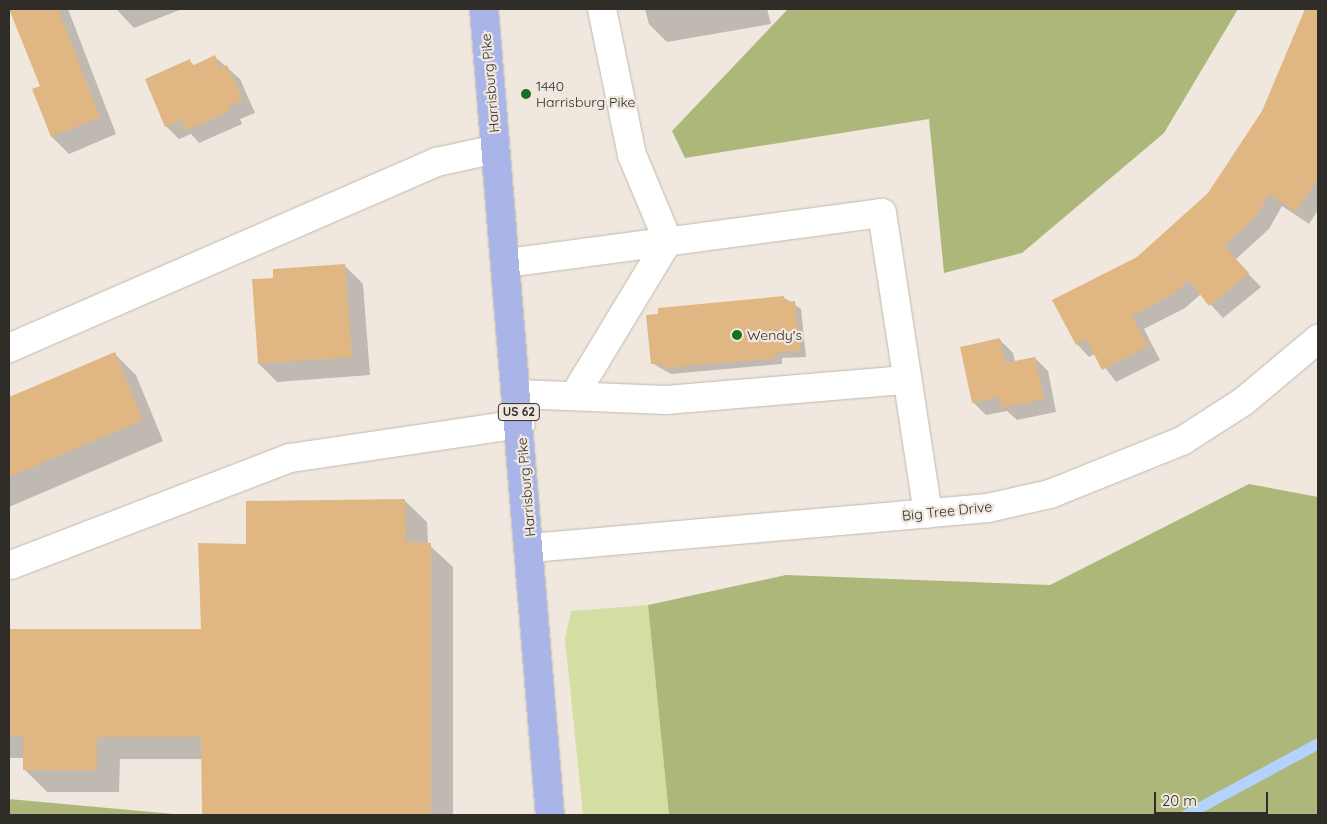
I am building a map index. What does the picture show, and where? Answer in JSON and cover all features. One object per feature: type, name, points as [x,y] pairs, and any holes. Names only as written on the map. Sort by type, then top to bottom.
[{"type":"main road","name":"Harrisburg Pike","points":[[484,9],[521,424],[550,815]]},
{"type":"street","points":[[602,9],[632,155],[668,241]]},
{"type":"street","points":[[9,348],[437,162],[496,149]]},
{"type":"street","points":[[507,263],[882,212],[906,380],[928,513]]},
{"type":"street","points":[[574,396],[668,241]]},
{"type":"street","name":"Big Tree Drive","points":[[530,548],[988,508],[1050,494],[1120,469],[1182,441],[1244,401],[1318,339]]},
{"type":"street","points":[[518,394],[666,400],[906,380]]},
{"type":"street","points":[[11,566],[290,458],[521,424]]},
{"type":"green space","points":[[788,9],[1238,9],[1164,133],[1022,253],[944,273],[929,119],[685,158],[672,131]]},
{"type":"green space","points":[[1249,484],[1318,497],[1318,815],[669,815],[648,605],[786,575],[1050,585]]},
{"type":"green space","points":[[648,605],[669,815],[583,815],[565,639],[571,611]]},
{"type":"green space","points":[[9,799],[185,815],[9,815]]},
{"type":"building","points":[[9,9],[58,9],[100,117],[51,137],[32,89],[40,86]]},
{"type":"building","points":[[1305,9],[1318,9],[1318,178],[1296,212],[1269,194],[1256,216],[1224,246],[1249,273],[1209,306],[1189,280],[1172,295],[1132,316],[1148,346],[1102,370],[1086,339],[1076,345],[1052,300],[1137,257],[1208,193],[1262,111]]},
{"type":"building","points":[[215,55],[220,68],[227,65],[243,100],[228,106],[230,111],[185,131],[181,120],[165,127],[145,79],[190,59],[192,66]]},
{"type":"building","points":[[345,264],[352,357],[258,364],[252,279],[273,278],[273,269]]},
{"type":"building","name":"Wendy's","points":[[784,296],[785,302],[795,301],[800,351],[776,352],[777,358],[663,368],[662,363],[651,364],[646,315],[658,314],[658,308]]},
{"type":"building","points":[[1000,338],[1005,363],[1035,357],[1044,399],[1003,408],[999,397],[972,403],[960,347]]},
{"type":"building","points":[[115,352],[143,420],[9,477],[9,397]]},
{"type":"building","points":[[405,499],[406,542],[431,543],[431,815],[202,815],[201,737],[97,737],[97,770],[23,770],[23,736],[9,736],[9,629],[201,629],[198,543],[246,544],[246,501]]},
{"type":"waterway","points":[[1185,815],[1318,743]]},
{"type":"place","name":"1440 Harrisburg Pike","points":[[526,94]]},
{"type":"place","name":"Wendy's","points":[[737,335]]}]
